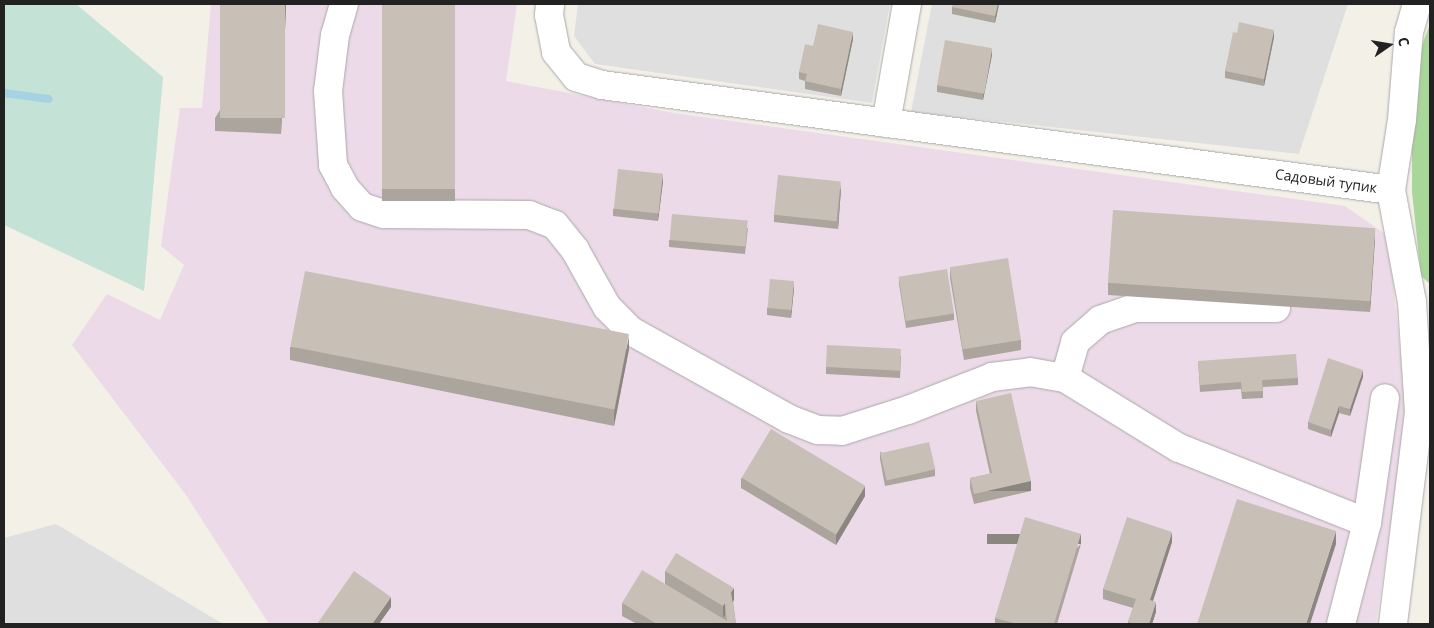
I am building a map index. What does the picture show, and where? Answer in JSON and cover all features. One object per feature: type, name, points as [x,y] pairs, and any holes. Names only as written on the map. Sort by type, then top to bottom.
[{"type":"street","points":[[344,4],[335,35],[328,91],[333,165],[345,188],[362,207],[384,214],[529,215],[555,225],[575,250],[607,307],[631,330],[789,419],[818,430],[842,430],[908,410],[992,377],[1030,372],[1065,378],[1179,448],[1366,523]]},
{"type":"street","name":"Садовый тупик","points":[[550,4],[548,15],[556,52],[576,77],[602,85],[1391,190],[1412,302],[1419,412],[1393,624]]},
{"type":"street","points":[[886,123],[907,4]]},
{"type":"street","points":[[1391,190],[1402,120],[1409,32],[1417,4]]},
{"type":"street","points":[[1065,378],[1075,342],[1100,320],[1134,308],[1276,308]]},
{"type":"street","points":[[1341,624],[1366,523],[1385,398]]},
{"type":"shaded area","points":[[211,4],[517,4],[506,81],[674,113],[1345,206],[1388,236],[1407,413],[1376,624],[269,624],[186,495],[72,345],[107,294],[160,320],[184,265],[161,246],[180,108],[202,108]]},
{"type":"shaded area","points":[[578,4],[890,4],[872,103],[595,64],[574,36]]},
{"type":"shaded area","points":[[932,4],[1348,4],[1299,154],[911,112]]},
{"type":"shaded area","points":[[56,524],[223,624],[4,624],[4,538]]},
{"type":"green space","points":[[4,4],[76,4],[163,77],[144,291],[4,225]]},
{"type":"green space","points":[[1430,24],[1430,284],[1421,276],[1412,192],[1412,133],[1421,48]]},
{"type":"building","points":[[220,4],[285,4],[285,118],[220,118]]},
{"type":"building","points":[[382,4],[455,4],[455,189],[382,189]]},
{"type":"building","points":[[953,4],[998,4],[995,16],[952,7]]},
{"type":"building","points":[[1239,22],[1274,30],[1264,79],[1225,71],[1233,32],[1237,33]]},
{"type":"building","points":[[818,24],[853,32],[841,89],[805,81],[807,74],[799,72],[805,44],[813,46]]},
{"type":"building","points":[[945,40],[992,48],[984,94],[937,85]]},
{"type":"building","points":[[618,169],[663,174],[659,213],[614,209]]},
{"type":"building","points":[[778,175],[841,182],[836,221],[774,215]]},
{"type":"building","points":[[1113,210],[1375,228],[1370,301],[1108,283]]},
{"type":"building","points":[[672,214],[748,221],[745,247],[670,240]]},
{"type":"building","points":[[1008,258],[1021,340],[963,349],[950,267]]},
{"type":"building","points":[[947,269],[954,313],[906,321],[899,277]]},
{"type":"building","points":[[305,271],[629,334],[614,410],[290,347]]},
{"type":"building","points":[[770,279],[794,281],[791,310],[767,308]]},
{"type":"building","points":[[827,345],[901,349],[900,371],[826,367]]},
{"type":"building","points":[[1296,354],[1298,378],[1262,380],[1263,391],[1242,392],[1241,382],[1200,385],[1198,361]]},
{"type":"building","points":[[1328,358],[1363,370],[1350,409],[1339,406],[1331,430],[1308,422]]},
{"type":"building","points":[[1011,393],[1031,481],[974,494],[970,478],[992,473],[976,401]]},
{"type":"building","points":[[771,429],[865,486],[836,535],[742,478]]},
{"type":"building","points":[[929,442],[935,469],[887,481],[880,453]]},
{"type":"building","points":[[1237,499],[1336,531],[1306,624],[1197,624]]},
{"type":"building","points":[[1025,517],[1081,534],[1054,624],[1017,624],[995,618]]},
{"type":"building","points":[[1127,517],[1172,532],[1150,600],[1156,602],[1149,624],[1128,622],[1136,599],[1103,589]]},
{"type":"building","points":[[676,553],[734,588],[731,592],[736,624],[657,624],[622,603],[642,570],[727,621],[725,603],[723,606],[665,571]]},
{"type":"building","points":[[354,571],[391,597],[372,624],[317,624]]},
{"type":"waterway","points":[[4,93],[49,99]]}]
